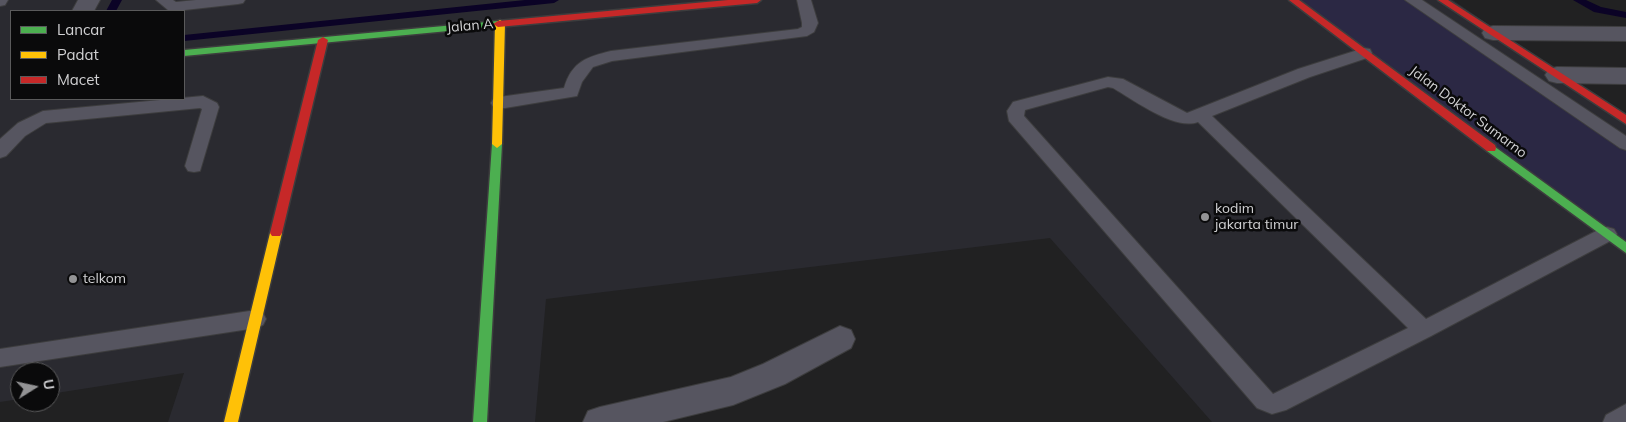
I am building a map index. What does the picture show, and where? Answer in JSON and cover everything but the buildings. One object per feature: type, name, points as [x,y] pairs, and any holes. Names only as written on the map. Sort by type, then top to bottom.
[{"type":"street","name":"Jalan A","points":[[185,53],[757,0]]},
{"type":"street","name":"Jalan Doktor Sumarno","points":[[1293,0],[1626,248]]},
{"type":"street","points":[[1442,0],[1626,120]]},
{"type":"street","points":[[480,422],[499,103],[500,23]]},
{"type":"street","points":[[1493,33],[1626,34]]},
{"type":"street","points":[[231,422],[322,40]]},
{"type":"street","points":[[1557,75],[1626,76]]},
{"type":"street","points":[[600,422],[733,391],[774,374],[840,339]]},
{"type":"lane","points":[[163,0],[173,7],[238,0]]},
{"type":"lane","points":[[499,103],[571,92],[574,81],[587,63],[611,56],[802,33],[809,29],[810,23],[804,0]]},
{"type":"lane","points":[[1412,0],[1626,144]]},
{"type":"lane","points":[[1364,53],[1304,73],[1188,119],[1178,117],[1117,83],[1108,82],[1019,106],[1015,111],[1015,117],[1265,401],[1272,404],[1278,403],[1424,330],[1606,234]]},
{"type":"lane","points":[[0,152],[6,142],[25,126],[43,117],[203,102],[210,107],[194,166]]},
{"type":"lane","points":[[1200,114],[1424,330]]},
{"type":"lane","points":[[0,358],[256,319]]},
{"type":"lane","points":[[1614,422],[1626,414]]},
{"type":"shaded area","points":[[0,0],[1453,0],[1626,120],[1626,422],[1212,422],[1050,238],[546,299],[535,422],[168,422],[184,373],[60,392],[60,362],[10,362],[10,400],[0,402]]},
{"type":"shaded area","points":[[1294,0],[1414,0],[1626,141],[1626,243]]},
{"type":"waterway","points":[[112,10],[117,0]]},
{"type":"waterway","points":[[185,38],[554,0]]},
{"type":"waterway","points":[[1578,0],[1598,10],[1626,15]]},
{"type":"traffic: fast","points":[[185,53],[498,24]]},
{"type":"traffic: fast","points":[[480,422],[497,144]]},
{"type":"traffic: fast","points":[[1491,148],[1626,248]]},
{"type":"traffic: slow","points":[[497,144],[500,23]]},
{"type":"traffic: slow","points":[[231,422],[276,233]]},
{"type":"traffic: jam","points":[[498,24],[757,0]]},
{"type":"traffic: jam","points":[[1293,0],[1491,148]]},
{"type":"traffic: jam","points":[[1442,0],[1626,120]]},
{"type":"traffic: jam","points":[[276,233],[323,40]]},
{"type":"place","name":"kodim jakarta timur","points":[[1205,217]]},
{"type":"place","name":"telkom","points":[[73,279]]}]
